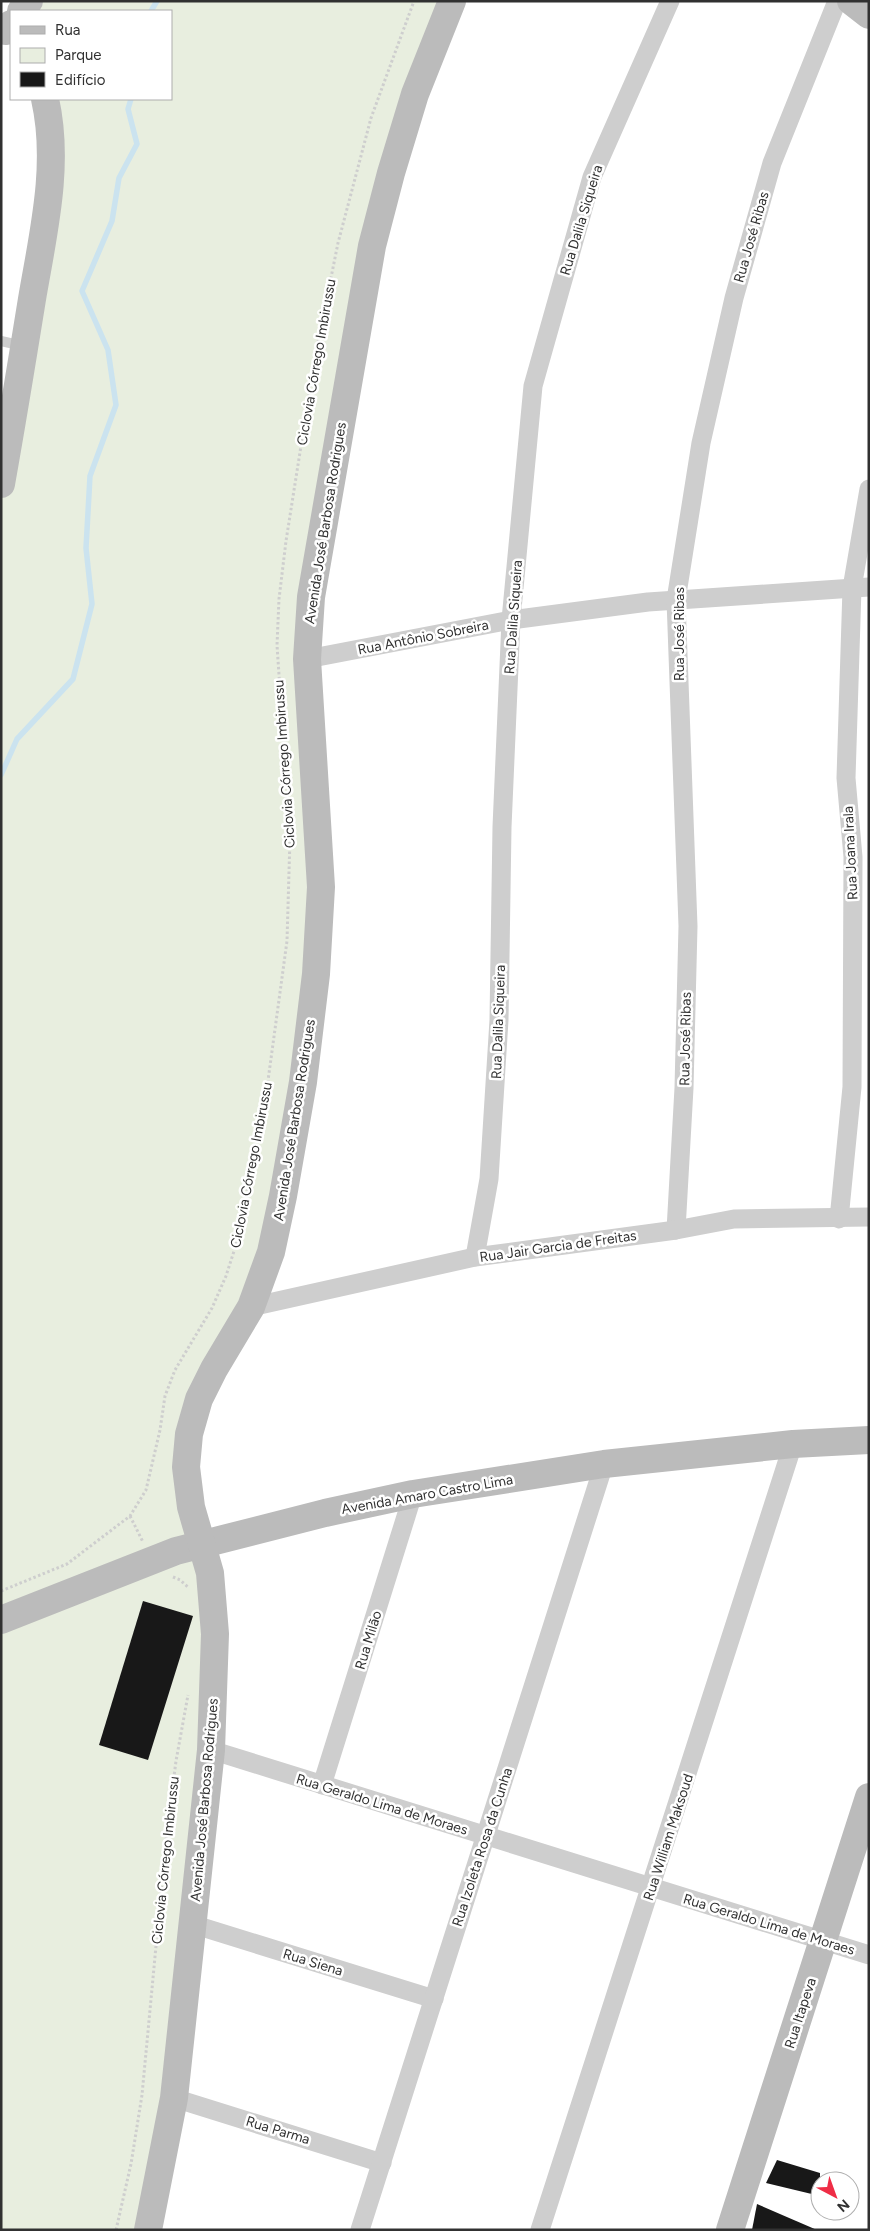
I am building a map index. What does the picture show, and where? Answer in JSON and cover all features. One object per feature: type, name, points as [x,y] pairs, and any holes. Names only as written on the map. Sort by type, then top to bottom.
[{"type":"street","name":"Avenida José Barbosa Rodrigues","points":[[148,2230],[174,2098],[211,1750],[215,1634],[210,1573],[203,1543],[191,1507],[186,1467],[189,1434],[199,1399],[214,1369],[251,1307],[271,1252],[283,1196],[303,1082],[316,974],[322,887],[307,659],[311,597],[372,246],[391,173],[415,94],[452,1]]},
{"type":"street","name":"Rua Dalila Siqueira","points":[[475,1257],[489,1179],[499,1020],[502,826],[511,620],[534,386],[592,177],[670,1]]},
{"type":"street","name":"Rua José Ribas","points":[[676,1230],[684,1088],[688,926],[676,600],[701,443],[734,298],[772,163],[837,1]]},
{"type":"street","points":[[851,1],[869,15]]},
{"type":"street","points":[[1,484],[13,344],[47,213],[50,131],[45,100]]},
{"type":"street","name":"Rua Joana Irala","points":[[839,1219],[852,1087],[853,857],[846,778],[869,489]]},
{"type":"street","name":"Rua Antônio Sobreira","points":[[307,659],[511,620],[676,600],[860,588]]},
{"type":"street","name":"Rua Jair Garcia de Freitas","points":[[251,1307],[475,1257],[676,1230],[734,1219],[839,1219],[869,1217]]},
{"type":"street","name":"Avenida Amaro Castro Lima","points":[[1,1620],[203,1543],[413,1494],[604,1464],[793,1444],[869,1440]]},
{"type":"street","name":"Rua William Maksoud","points":[[540,2230],[652,1888],[793,1444]]},
{"type":"street","name":"Rua Izoleta Rosa da Cunha","points":[[360,2230],[604,1464]]},
{"type":"street","name":"Rua Milão","points":[[322,1785],[413,1494]]},
{"type":"street","name":"Rua Geraldo Lima de Moraes","points":[[211,1750],[869,1955]]},
{"type":"street","name":"Rua Itapeva","points":[[730,2230],[869,1796]]},
{"type":"street","name":"Rua Siena","points":[[192,1924],[434,1999]]},
{"type":"street","name":"Rua Parma","points":[[174,2098],[382,2163]]},
{"type":"path","name":"Ciclovia Córrego Imbirussu","points":[[1,1591],[67,1564],[130,1516],[146,1490],[160,1430],[165,1396],[175,1370],[212,1308],[226,1276],[236,1245],[264,1110],[287,941],[290,897],[290,838],[277,645],[279,599],[286,541],[315,357],[338,243],[371,118],[414,1]]},
{"type":"path","points":[[130,1516],[157,1570],[180,1580],[188,1588],[190,1596]]},
{"type":"path","name":"Ciclovia Córrego Imbirussu","points":[[116,2230],[131,2164],[142,2095],[167,1829],[176,1761],[189,1692]]},
{"type":"green space","points":[[41,1],[447,1],[415,82],[311,586],[320,875],[271,1240],[198,1387],[197,1532],[1,1609],[1,469],[47,100],[172,100],[172,10],[35,10]]},
{"type":"green space","points":[[202,1551],[213,1637],[154,2230],[1,2230],[1,1627]]},
{"type":"building","points":[[143,1601],[193,1616],[148,1760],[99,1745]]},
{"type":"building","points":[[777,2160],[813,2171],[810,2171],[810,2194],[766,2183]]},
{"type":"building","points":[[757,2204],[817,2230],[752,2230]]},
{"type":"waterway","points":[[152,10],[157,1]]},
{"type":"waterway","points":[[1,775],[17,739],[73,679],[92,604],[86,548],[90,476],[116,405],[108,350],[82,291],[112,221],[119,178],[137,144],[128,109],[131,100]]}]
